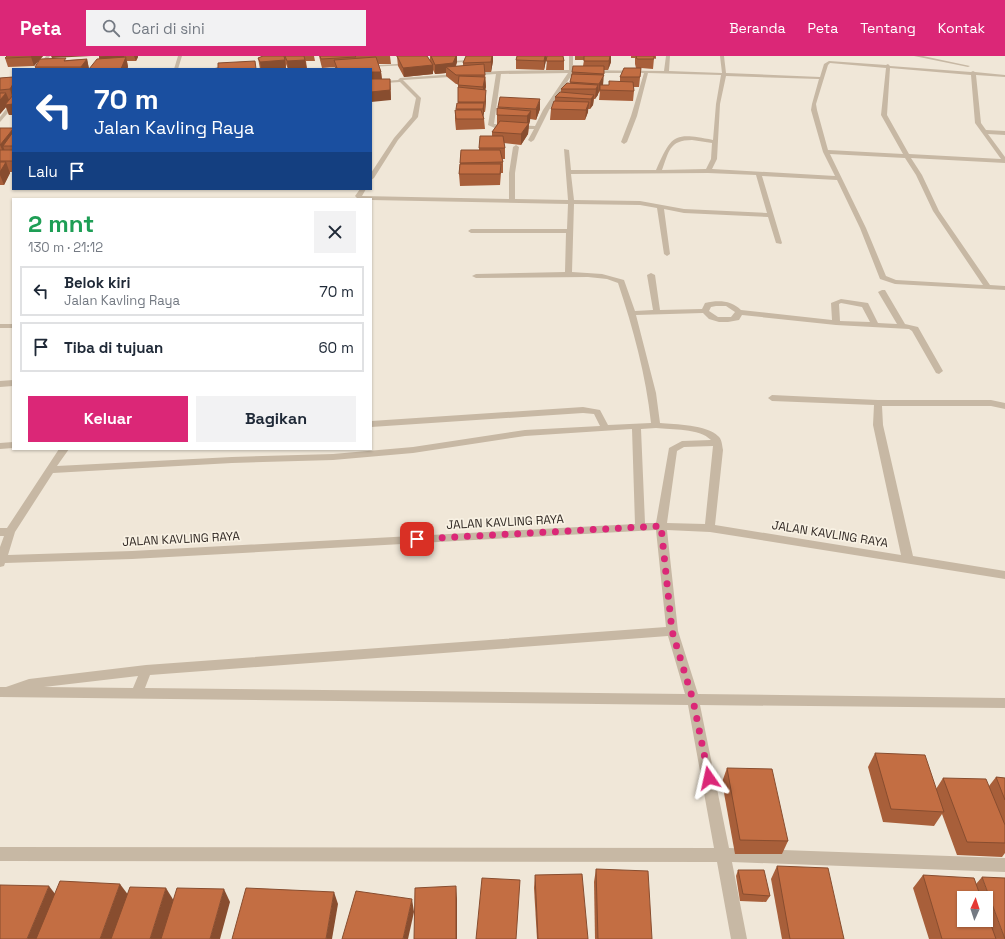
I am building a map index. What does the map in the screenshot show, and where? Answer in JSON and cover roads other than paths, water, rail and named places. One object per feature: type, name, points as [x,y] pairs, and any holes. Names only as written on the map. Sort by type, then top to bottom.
[{"type":"street","points":[[40,68],[48,56]]},
{"type":"street","points":[[176,68],[180,56]]},
{"type":"street","points":[[531,140],[546,110],[571,72],[571,56]]},
{"type":"street","points":[[666,73],[668,56]]},
{"type":"street","points":[[708,171],[714,159],[718,104],[724,74],[722,56]]},
{"type":"street","points":[[916,56],[1005,73]]},
{"type":"street","points":[[436,62],[466,58]]},
{"type":"street","points":[[457,74],[466,58]]},
{"type":"street","points":[[360,67],[394,62],[415,63]]},
{"type":"street","points":[[372,177],[416,113],[420,98],[401,80],[394,62]]},
{"type":"street","points":[[1005,76],[973,72],[829,62],[826,64],[814,104],[814,110],[826,152],[863,228],[883,277],[895,282],[1005,288]]},
{"type":"street","points":[[888,66],[884,115],[897,140],[908,156],[936,211],[988,287]]},
{"type":"street","points":[[499,72],[491,125],[497,127],[538,128]]},
{"type":"street","points":[[372,83],[457,74],[499,72],[724,74],[822,78]]},
{"type":"street","points":[[973,72],[978,123],[1005,161]]},
{"type":"street","points":[[624,142],[634,116],[646,73]]},
{"type":"street","points":[[6,100],[12,100]]},
{"type":"street","points":[[0,120],[12,105]]},
{"type":"street","points":[[984,132],[1005,133]]},
{"type":"street","points":[[658,171],[669,145],[675,141],[693,139],[716,142]]},
{"type":"street","points":[[512,201],[512,173],[516,147]]},
{"type":"street","points":[[566,150],[571,202],[568,274]]},
{"type":"street","points":[[826,152],[1005,161]]},
{"type":"street","points":[[568,172],[708,171],[838,178]]},
{"type":"street","points":[[758,173],[779,243]]},
{"type":"street","points":[[360,198],[358,196],[362,190]]},
{"type":"street","points":[[372,198],[571,202],[660,206],[684,211],[770,215]]},
{"type":"street","points":[[660,206],[667,254]]},
{"type":"street","points":[[472,231],[570,231]]},
{"type":"street","points":[[476,276],[568,274],[603,276],[621,282],[632,313],[652,393],[656,425]]},
{"type":"street","points":[[651,275],[657,312]]},
{"type":"street","points":[[882,292],[902,326]]},
{"type":"street","points":[[836,323],[834,306],[835,303],[841,301],[865,305],[875,325]]},
{"type":"street","points":[[705,311],[705,308],[708,305],[719,303],[732,306],[739,312],[836,323],[902,326],[915,329],[939,371]]},
{"type":"street","points":[[632,313],[705,311],[712,318],[725,320],[736,318],[739,312]]},
{"type":"street","points":[[0,326],[12,326]]},
{"type":"street","points":[[0,384],[12,383]]},
{"type":"street","points":[[772,398],[878,402],[991,403],[1005,406]]},
{"type":"street","points":[[878,402],[878,425],[908,560]]},
{"type":"street","points":[[372,424],[584,410],[597,412],[606,429]]},
{"type":"street","points":[[50,470],[232,460],[333,457],[413,450],[525,433],[656,425],[703,432],[714,437],[717,443],[710,528]]},
{"type":"street","points":[[636,427],[640,527]]},
{"type":"street","points":[[717,443],[682,444],[672,450],[661,526],[672,631],[693,700],[739,939]]},
{"type":"street","points":[[0,446],[12,445]]},
{"type":"street","points":[[1,561],[5,532],[63,450]]},
{"type":"street","name":"JALAN KAVLING RAYA","points":[[1,561],[661,526],[710,528],[1005,575]]},
{"type":"street","points":[[1,692],[29,684],[146,670],[672,631]]},
{"type":"street","points":[[137,694],[146,670]]},
{"type":"street","points":[[1,692],[1005,703]]},
{"type":"street","points":[[0,854],[724,855],[1005,865]]}]
